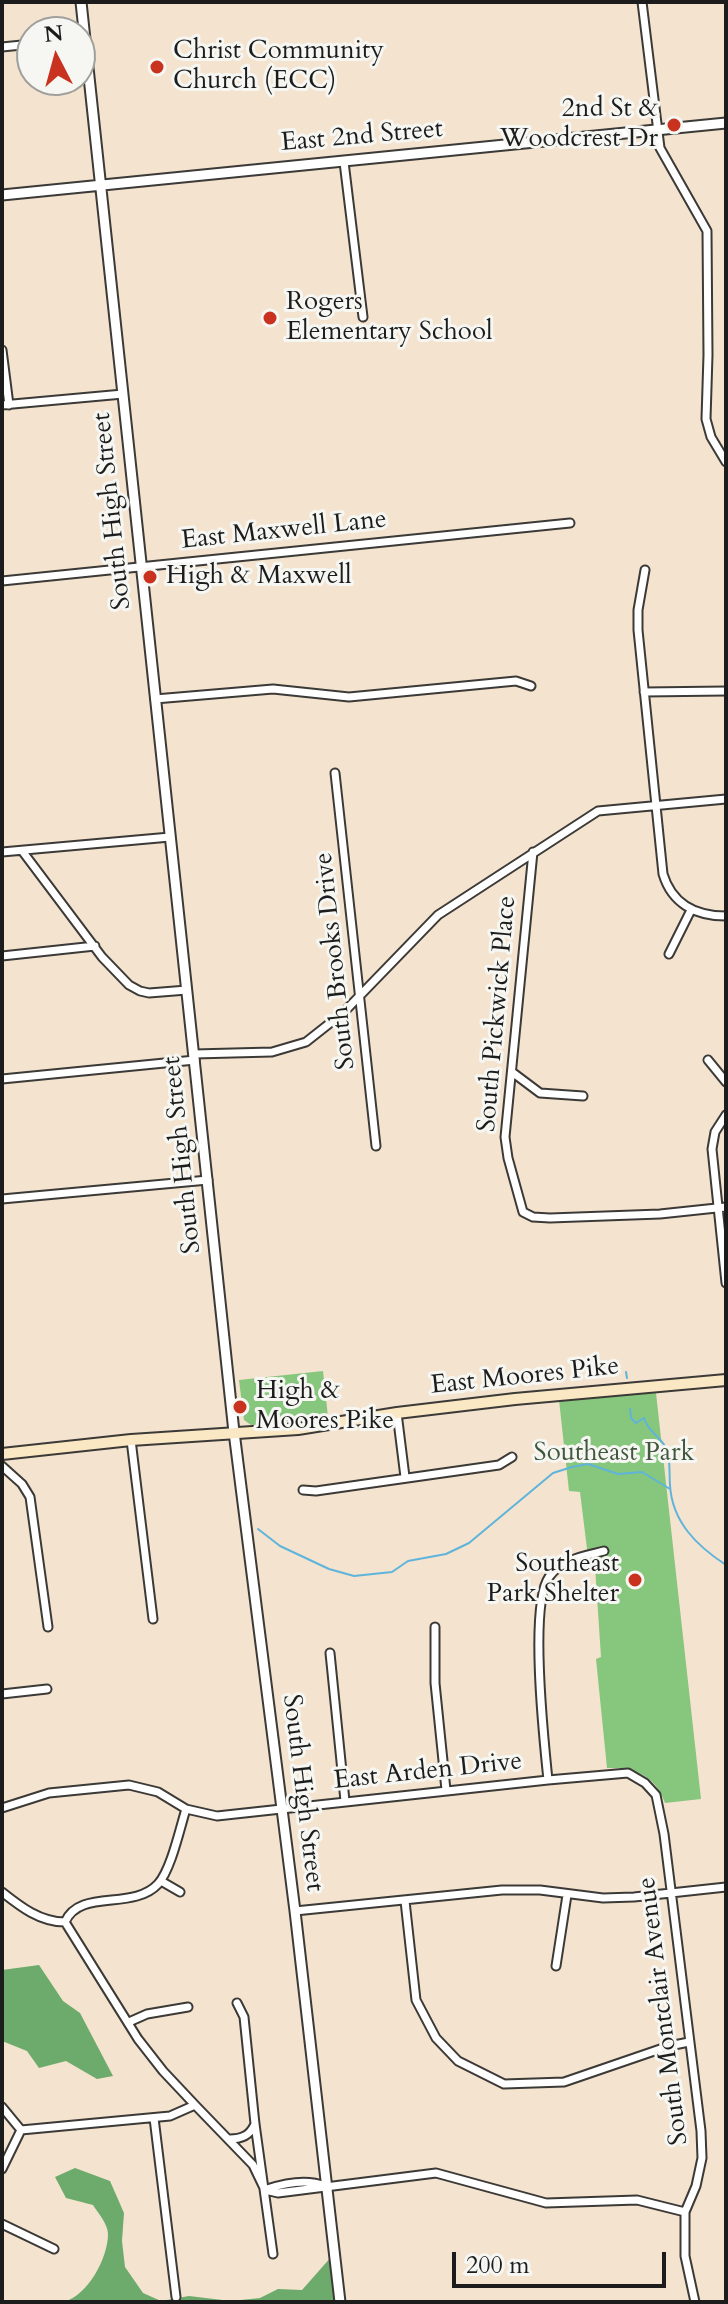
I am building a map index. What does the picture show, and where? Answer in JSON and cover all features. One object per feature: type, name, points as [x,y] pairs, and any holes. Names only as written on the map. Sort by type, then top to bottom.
[{"type":"main road","name":"East Moores Pike","points":[[2,1454],[131,1440],[298,1429],[397,1413],[726,1380]]},
{"type":"street","points":[[642,2],[660,148],[707,231],[706,419],[711,437],[726,462]]},
{"type":"street","name":"South High Street","points":[[90,96],[234,1432],[295,1911],[340,2302]]},
{"type":"street","name":"East 2nd Street","points":[[2,195],[726,123]]},
{"type":"street","points":[[344,162],[363,317]]},
{"type":"street","points":[[2,350],[5,405],[123,394]]},
{"type":"street","name":"East Maxwell Lane","points":[[2,581],[570,523]]},
{"type":"street","points":[[645,570],[638,619],[664,878],[672,893],[691,910],[726,916]]},
{"type":"street","points":[[155,699],[273,689],[340,697],[516,681],[531,686]]},
{"type":"street","points":[[644,692],[726,691]]},
{"type":"street","name":"South Brooks Drive","points":[[335,773],[376,1146]]},
{"type":"street","points":[[2,1079],[297,1047],[326,1028],[438,915],[601,809],[726,799]]},
{"type":"street","points":[[2,852],[170,837]]},
{"type":"street","points":[[23,852],[117,973],[140,991],[187,990]]},
{"type":"street","name":"South Pickwick Place","points":[[533,852],[506,1147],[525,1214],[538,1218],[586,1217],[722,1207]]},
{"type":"street","points":[[669,954],[691,910]]},
{"type":"street","points":[[2,956],[95,946]]},
{"type":"street","points":[[708,1060],[726,1082]]},
{"type":"street","points":[[512,1072],[540,1093],[583,1096]]},
{"type":"street","points":[[726,1115],[713,1140],[722,1207],[726,1283]]},
{"type":"street","points":[[2,1199],[208,1180]]},
{"type":"street","points":[[397,1413],[405,1477]]},
{"type":"street","points":[[131,1440],[153,1619]]},
{"type":"street","points":[[303,1490],[316,1491],[499,1465],[512,1457]]},
{"type":"street","points":[[2,1466],[22,1484],[30,1497],[48,1627]]},
{"type":"street","points":[[548,1780],[539,1627],[543,1590],[549,1577],[563,1563],[604,1551]]},
{"type":"street","points":[[435,1627],[435,1683],[446,1790]]},
{"type":"street","points":[[330,1653],[345,1801]]},
{"type":"street","points":[[2,1694],[47,1689]]},
{"type":"street","name":"East Arden Drive","points":[[2,1808],[49,1793],[129,1785],[158,1792],[186,1809],[217,1816],[628,1773]]},
{"type":"street","name":"South Montclair Avenue","points":[[628,1773],[645,1783],[656,1795],[664,1834],[701,2131],[702,2158],[696,2186],[685,2212],[685,2256],[695,2301]]},
{"type":"street","points":[[65,1922],[75,1907],[134,1897],[149,1891],[161,1881],[186,1809]]},
{"type":"street","points":[[161,1881],[180,1892]]},
{"type":"street","points":[[295,1911],[502,1890],[540,1890],[618,1898],[726,1887]]},
{"type":"street","points":[[2,1893],[27,1911],[53,1922],[65,1922]]},
{"type":"street","points":[[556,1966],[567,1895]]},
{"type":"street","points":[[405,1901],[416,2000],[436,2038],[458,2061],[504,2084],[564,2082],[689,2042]]},
{"type":"street","points":[[65,1922],[138,2039],[163,2071],[253,2165],[265,2190]]},
{"type":"street","points":[[237,2003],[244,2017],[273,2254]]},
{"type":"street","points":[[129,2022],[147,2014],[188,2007]]},
{"type":"street","points":[[21,2130],[170,2116],[195,2105]]},
{"type":"street","points":[[2,2107],[21,2130]]},
{"type":"street","points":[[154,2118],[176,2297]]},
{"type":"street","points":[[230,2139],[240,2139],[251,2133],[255,2124]]},
{"type":"street","points":[[2,2169],[21,2130]]},
{"type":"street","points":[[265,2190],[278,2193],[436,2173],[546,2203],[637,2200],[685,2212]]},
{"type":"street","points":[[2,2224],[54,2249]]},
{"type":"street","points":[[685,2302],[695,2301]]},
{"type":"green space","points":[[323,1371],[328,1417],[251,1425],[244,1420],[239,1380]]},
{"type":"green space","name":"Southeast Park","points":[[656,1393],[701,1799],[665,1803],[656,1786],[643,1775],[607,1768],[596,1659],[601,1657],[595,1566],[589,1565],[580,1492],[569,1491],[559,1400]]},
{"type":"green space","points":[[39,1965],[63,2001],[80,2013],[113,2076],[97,2079],[66,2061],[39,2068],[27,2051],[2,2041],[2,1970]]},
{"type":"green space","points":[[75,2168],[110,2181],[124,2213],[122,2241],[125,2267],[143,2293],[161,2301],[189,2296],[231,2301],[260,2298],[278,2289],[302,2290],[332,2256],[336,2302],[64,2302],[81,2292],[95,2274],[108,2234],[93,2205],[66,2198],[55,2177]]},
{"type":"waterway","points":[[626,1372],[627,1378]]},
{"type":"waterway","points":[[630,1409],[631,1418],[636,1423],[644,1418],[666,1448],[672,1498],[681,1522],[705,1550],[726,1565]]},
{"type":"waterway","points":[[258,1529],[280,1546],[329,1569],[354,1576],[392,1572],[408,1561],[446,1554],[469,1543],[553,1473],[572,1467],[588,1464],[618,1474],[642,1472],[670,1489]]},
{"type":"place","name":"Christ Community Church (ECC)","points":[[157,67]]},
{"type":"place","name":"2nd St & Woodcrest Dr","points":[[674,125]]},
{"type":"place","name":"Rogers Elementary School","points":[[270,318]]},
{"type":"place","name":"High & Maxwell","points":[[150,577]]},
{"type":"place","name":"High & Moores Pike","points":[[240,1407]]},
{"type":"place","name":"Southeast Park Shelter","points":[[635,1580]]}]
